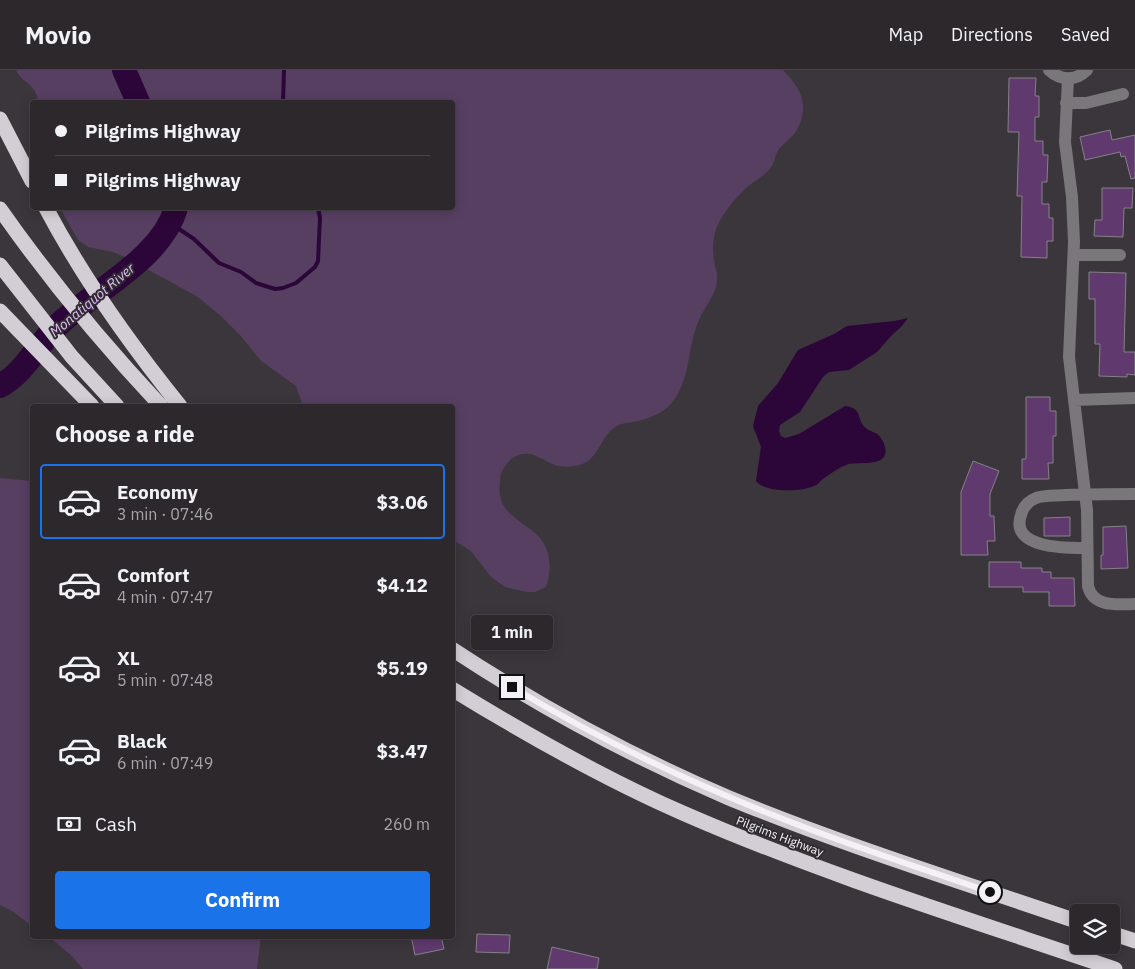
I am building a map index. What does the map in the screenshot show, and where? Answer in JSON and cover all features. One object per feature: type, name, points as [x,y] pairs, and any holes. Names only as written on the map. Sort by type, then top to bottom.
[{"type":"highway","points":[[0,119],[30,177]]},
{"type":"highway","points":[[0,209],[54,283],[96,335],[159,404]]},
{"type":"highway","points":[[47,210],[77,262],[115,319],[179,404]]},
{"type":"highway","points":[[0,265],[72,357],[115,404]]},
{"type":"highway","points":[[5,316],[90,404]]},
{"type":"highway","name":"Pilgrims Highway","points":[[455,651],[491,675],[574,723],[639,757],[706,788],[820,833],[1070,919]]},
{"type":"highway","name":"Pilgrims Highway","points":[[455,690],[573,759],[638,792],[706,823],[820,868],[1115,969]]},
{"type":"highway","points":[[1120,936],[1135,941]]},
{"type":"lane","points":[[1049,70],[1058,77],[1068,79],[1079,77],[1088,70]]},
{"type":"lane","points":[[1068,79],[1066,142],[1072,197],[1074,255],[1069,346],[1085,494],[1088,586],[1092,596],[1107,604],[1135,604]]},
{"type":"lane","points":[[1066,103],[1086,103],[1124,94]]},
{"type":"lane","points":[[1074,255],[1120,255]]},
{"type":"lane","points":[[1074,400],[1135,398]]},
{"type":"lane","points":[[1087,548],[1056,548],[1042,545],[1024,535],[1019,525],[1023,508],[1031,500],[1048,496],[1135,494]]},
{"type":"shaded area","points":[[16,70],[783,70],[799,90],[802,97],[803,112],[797,130],[779,149],[772,166],[740,194],[719,222],[713,244],[717,272],[715,290],[701,315],[695,331],[685,376],[676,398],[668,407],[651,417],[621,424],[612,429],[594,455],[582,464],[568,467],[559,466],[532,455],[522,454],[508,462],[501,473],[500,493],[506,509],[539,537],[548,554],[550,568],[546,587],[535,592],[527,592],[505,587],[491,577],[471,551],[455,541],[455,404],[302,404],[296,386],[261,361],[240,335],[198,297],[125,257],[113,252],[88,247],[78,240],[61,210],[455,210],[455,100],[38,100],[31,86]]},
{"type":"shaded area","points":[[908,318],[877,352],[849,370],[829,372],[823,377],[800,412],[780,425],[779,431],[781,436],[785,438],[799,434],[845,406],[851,407],[857,412],[863,426],[877,434],[882,440],[885,447],[883,458],[878,461],[846,465],[808,488],[784,490],[767,488],[756,481],[761,447],[753,426],[758,406],[778,383],[798,350],[847,326]]},
{"type":"shaded area","points":[[0,478],[30,481],[30,924],[12,911],[0,905]]},
{"type":"shaded area","points":[[52,939],[261,939],[257,969],[83,969],[72,956]]},
{"type":"building","points":[[1009,78],[1036,78],[1035,96],[1039,96],[1039,117],[1035,117],[1035,141],[1043,141],[1043,155],[1048,155],[1047,182],[1042,182],[1042,204],[1049,204],[1049,218],[1053,218],[1053,241],[1047,241],[1047,258],[1021,257],[1022,196],[1017,196],[1019,132],[1008,132]]},
{"type":"building","points":[[1110,130],[1112,140],[1135,135],[1135,178],[1131,179],[1125,156],[1121,157],[1120,152],[1085,160],[1080,137]]},
{"type":"building","points":[[1102,188],[1133,188],[1132,208],[1124,208],[1123,237],[1094,236],[1095,220],[1102,220]]},
{"type":"building","points":[[1089,272],[1126,273],[1124,352],[1135,352],[1135,375],[1127,374],[1127,377],[1099,376],[1100,344],[1095,344],[1095,299],[1089,299]]},
{"type":"building","points":[[1026,397],[1050,397],[1050,411],[1056,411],[1056,436],[1053,436],[1053,463],[1048,463],[1049,479],[1022,479],[1022,459],[1026,459]]},
{"type":"building","points":[[973,461],[999,471],[990,494],[990,516],[994,516],[995,541],[987,541],[988,555],[961,555],[961,492]]},
{"type":"building","points":[[1070,517],[1070,536],[1044,536],[1044,518]]},
{"type":"building","points":[[1126,526],[1128,568],[1101,569],[1103,527]]},
{"type":"building","points":[[989,562],[1021,562],[1021,568],[1042,568],[1042,572],[1051,572],[1051,578],[1074,578],[1075,606],[1049,606],[1049,592],[1023,592],[1023,587],[989,587]]},
{"type":"building","points":[[477,934],[510,935],[509,953],[476,952]]},
{"type":"building","points":[[412,939],[442,939],[444,949],[415,955]]},
{"type":"building","points":[[552,947],[599,958],[597,969],[547,969]]},
{"type":"waterway","name":"Monatiquot River","points":[[124,70],[137,100]]},
{"type":"waterway","points":[[283,100],[284,70]]},
{"type":"waterway","name":"Monatiquot River","points":[[0,386],[23,367],[48,335],[70,314],[141,259],[168,227],[175,210]]},
{"type":"waterway","points":[[170,223],[194,239],[219,263],[241,272],[256,283],[275,289],[296,283],[315,267],[318,261],[320,218],[318,210]]},
{"type":"route","points":[[512,687],[617,746],[728,797],[820,833],[990,892]]}]
